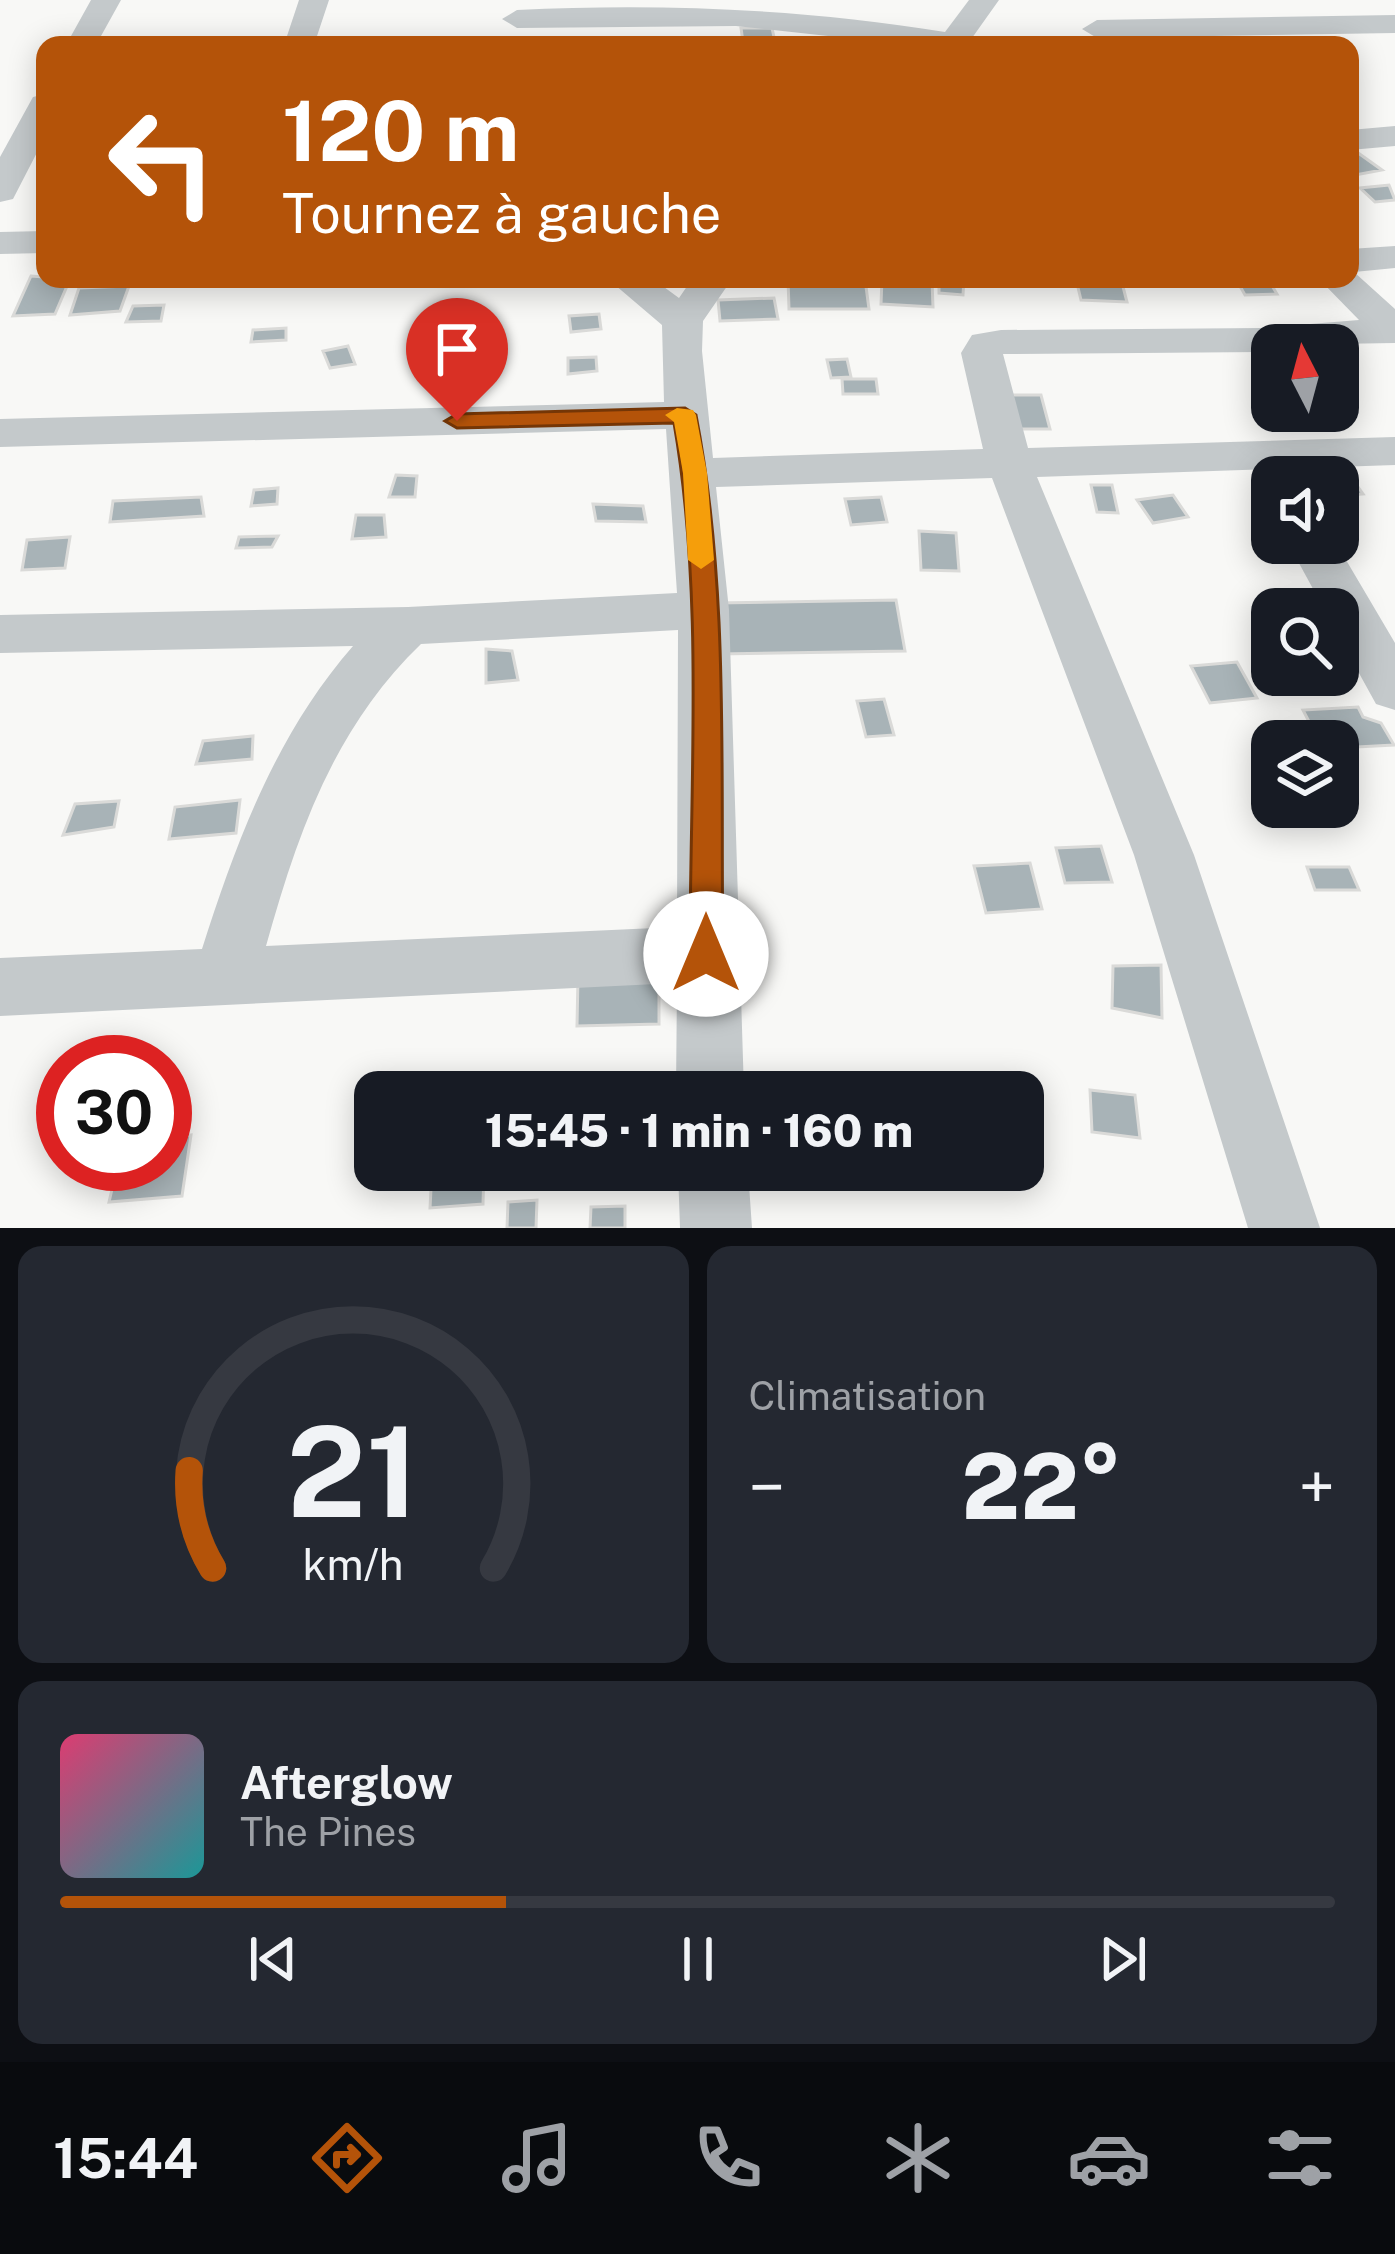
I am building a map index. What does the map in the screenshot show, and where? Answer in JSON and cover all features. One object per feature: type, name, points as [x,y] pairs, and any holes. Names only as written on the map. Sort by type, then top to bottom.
[{"type":"street","points":[[86,36],[106,0]]},
{"type":"street","points":[[302,36],[314,0]]},
{"type":"street","points":[[929,6],[979,9]]},
{"type":"street","points":[[958,36],[979,9]]},
{"type":"street","points":[[516,21],[684,12],[750,15],[896,36]]},
{"type":"street","points":[[1097,30],[1395,24]]},
{"type":"street","points":[[0,191],[31,115]]},
{"type":"street","points":[[1359,139],[1395,136]]},
{"type":"street","points":[[0,243],[36,242]]},
{"type":"street","points":[[1359,260],[1395,257]]},
{"type":"street","points":[[640,288],[683,321]]},
{"type":"street","points":[[706,288],[683,321],[685,415],[695,473],[704,610],[709,1071]]},
{"type":"street","points":[[1349,288],[1394,330]]},
{"type":"street","points":[[1284,1228],[1164,855],[1010,464],[982,353],[987,344],[1262,340],[1394,330]]},
{"type":"street","points":[[0,433],[685,415]]},
{"type":"street","points":[[1357,456],[1395,451]]},
{"type":"street","points":[[695,473],[1010,464],[1251,467]]},
{"type":"street","points":[[1324,564],[1395,690]]},
{"type":"street","points":[[0,634],[408,626],[704,610]]},
{"type":"street","points":[[225,976],[290,786],[331,711],[371,656],[408,626]]},
{"type":"street","points":[[0,987],[706,954]]},
{"type":"street","points":[[714,1191],[716,1228]]},
{"type":"building","points":[[741,28],[772,28],[774,36],[742,36]]},
{"type":"building","points":[[1359,154],[1382,170],[1359,174]]},
{"type":"building","points":[[1389,185],[1395,200],[1375,202],[1360,188]]},
{"type":"building","points":[[31,276],[36,276],[36,288],[66,288],[55,314],[13,316]]},
{"type":"building","points":[[79,288],[128,288],[120,311],[70,315]]},
{"type":"building","points":[[788,288],[866,288],[869,309],[789,309]]},
{"type":"building","points":[[882,288],[932,288],[933,307],[881,304]]},
{"type":"building","points":[[939,288],[963,288],[963,295],[939,293]]},
{"type":"building","points":[[1078,288],[1123,288],[1127,302],[1081,300]]},
{"type":"building","points":[[1241,288],[1273,288],[1277,294],[1245,295]]},
{"type":"building","points":[[774,298],[778,319],[720,321],[718,300]]},
{"type":"building","points":[[164,305],[161,321],[126,322],[133,306]]},
{"type":"building","points":[[599,314],[601,329],[571,332],[569,316]]},
{"type":"building","points":[[286,328],[286,340],[251,342],[253,330]]},
{"type":"building","points":[[348,346],[355,364],[330,368],[323,351]]},
{"type":"building","points":[[596,357],[597,371],[568,374],[568,358]]},
{"type":"building","points":[[847,359],[851,377],[831,378],[827,360]]},
{"type":"building","points":[[842,379],[876,379],[878,394],[843,394]]},
{"type":"building","points":[[1011,395],[1041,395],[1050,429],[1019,429]]},
{"type":"building","points":[[396,475],[417,476],[415,497],[389,497]]},
{"type":"building","points":[[1091,485],[1112,485],[1118,513],[1097,512]]},
{"type":"building","points":[[278,488],[277,504],[251,506],[254,490]]},
{"type":"building","points":[[1173,495],[1188,517],[1153,523],[1137,500]]},
{"type":"building","points":[[201,497],[204,516],[110,522],[113,501]]},
{"type":"building","points":[[881,497],[887,522],[851,525],[845,499]]},
{"type":"building","points":[[593,504],[643,506],[646,522],[596,521]]},
{"type":"building","points":[[356,515],[384,515],[386,537],[352,539]]},
{"type":"building","points":[[919,531],[956,533],[959,571],[921,570]]},
{"type":"building","points":[[278,536],[272,547],[236,548],[239,537]]},
{"type":"building","points":[[70,537],[65,568],[22,570],[27,540]]},
{"type":"building","points":[[896,600],[905,651],[718,654],[716,603]]},
{"type":"building","points":[[486,649],[512,651],[518,680],[486,683]]},
{"type":"building","points":[[1237,662],[1251,696],[1257,698],[1210,703],[1191,666]]},
{"type":"building","points":[[884,699],[894,735],[866,737],[857,701]]},
{"type":"building","points":[[1358,707],[1363,717],[1381,723],[1394,745],[1359,747],[1359,720],[1308,720],[1303,710]]},
{"type":"building","points":[[253,736],[252,759],[196,764],[203,741]]},
{"type":"building","points":[[240,800],[236,833],[169,839],[175,807]]},
{"type":"building","points":[[119,801],[114,827],[63,835],[75,804]]},
{"type":"building","points":[[1101,846],[1112,882],[1065,883],[1056,848]]},
{"type":"building","points":[[1030,863],[1042,909],[986,913],[974,866]]},
{"type":"building","points":[[1307,867],[1349,867],[1359,890],[1315,890]]},
{"type":"building","points":[[1161,965],[1162,1018],[1112,1008],[1113,966]]},
{"type":"building","points":[[659,973],[659,1024],[577,1026],[578,977]]},
{"type":"building","points":[[1090,1090],[1135,1095],[1140,1138],[1092,1132]]},
{"type":"building","points":[[112,1191],[183,1191],[182,1196],[109,1202]]},
{"type":"building","points":[[431,1191],[483,1191],[483,1204],[430,1208]]},
{"type":"building","points":[[537,1200],[536,1228],[507,1228],[508,1202]]},
{"type":"building","points":[[625,1206],[625,1228],[590,1228],[591,1207]]},
{"type":"slow traffic","points":[[677,415],[685,415],[695,473],[701,560]]},
{"type":"route","points":[[457,421],[685,415],[695,473],[704,610],[709,771],[706,954]]}]
